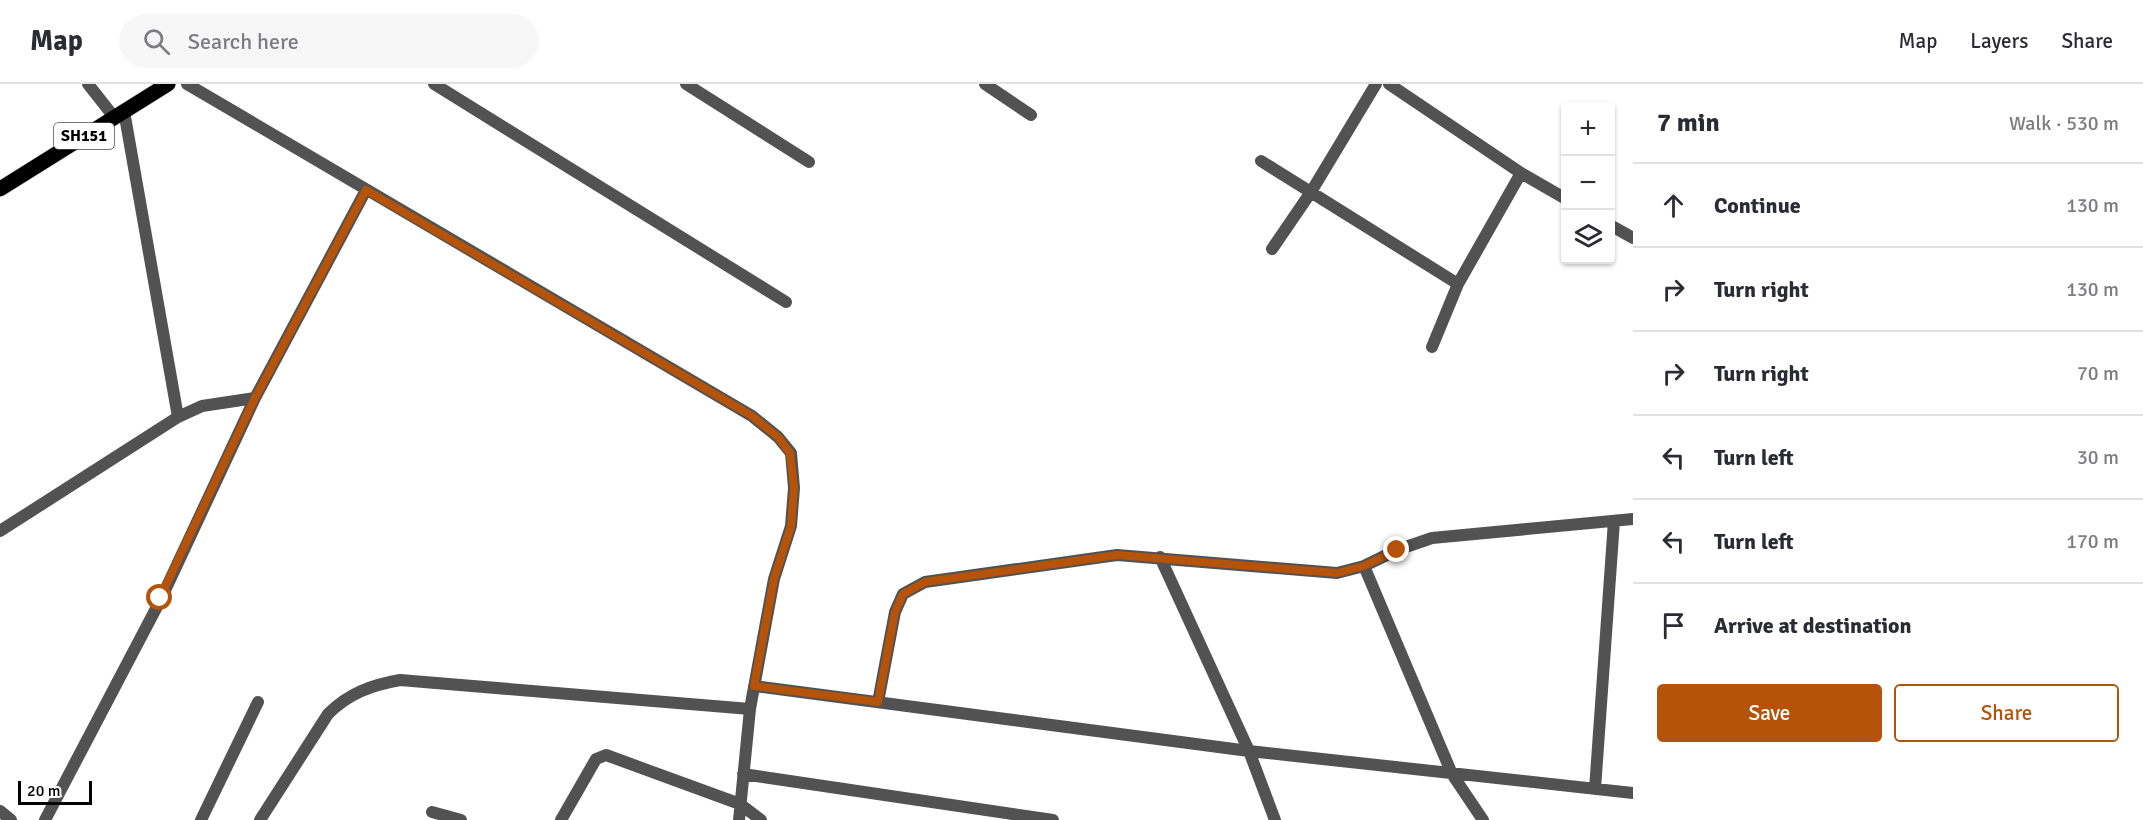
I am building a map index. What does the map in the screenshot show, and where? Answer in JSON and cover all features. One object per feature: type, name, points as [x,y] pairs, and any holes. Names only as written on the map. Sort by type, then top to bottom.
[{"type":"main road","name":"SH151","points":[[0,189],[168,84]]},
{"type":"street","points":[[88,84],[119,114],[178,417]]},
{"type":"street","points":[[186,84],[752,416],[778,437],[790,453],[794,488],[791,526],[774,579],[750,709],[740,820]]},
{"type":"street","points":[[434,84],[786,302]]},
{"type":"street","points":[[686,84],[809,162]]},
{"type":"street","points":[[985,84],[1031,115]]},
{"type":"street","points":[[1272,249],[1311,192],[1376,84]]},
{"type":"street","points":[[1389,84],[1521,173],[1561,196]]},
{"type":"street","points":[[1261,160],[1458,284]]},
{"type":"street","points":[[1432,347],[1458,284],[1521,173]]},
{"type":"street","points":[[45,820],[160,598],[255,398],[366,190]]},
{"type":"street","points":[[1615,227],[1633,238]]},
{"type":"street","points":[[0,531],[178,417],[202,406],[255,398]]},
{"type":"street","points":[[878,702],[895,612],[903,594],[925,582],[1117,555],[1337,573],[1364,566],[1397,550],[1432,538],[1633,519]]},
{"type":"street","points":[[1595,789],[1614,521]]},
{"type":"street","points":[[1160,557],[1249,751],[1275,820]]},
{"type":"street","points":[[1364,566],[1452,774],[1484,820]]},
{"type":"street","points":[[260,820],[328,714],[339,702],[373,685],[400,680],[750,709]]},
{"type":"street","points":[[754,686],[1249,751],[1633,793]]},
{"type":"street","points":[[201,820],[258,702]]},
{"type":"street","points":[[561,820],[600,755],[614,756],[740,804],[760,820]]},
{"type":"street","points":[[743,774],[1053,820]]},
{"type":"street","points":[[0,811],[11,820]]},
{"type":"street","points":[[432,812],[461,820]]},
{"type":"route","points":[[160,598],[255,398],[366,190],[752,416],[778,437],[790,453],[794,488],[791,526],[774,579],[754,686],[878,702],[895,612],[903,594],[925,582],[1117,555],[1337,573],[1364,566],[1397,550]]}]
